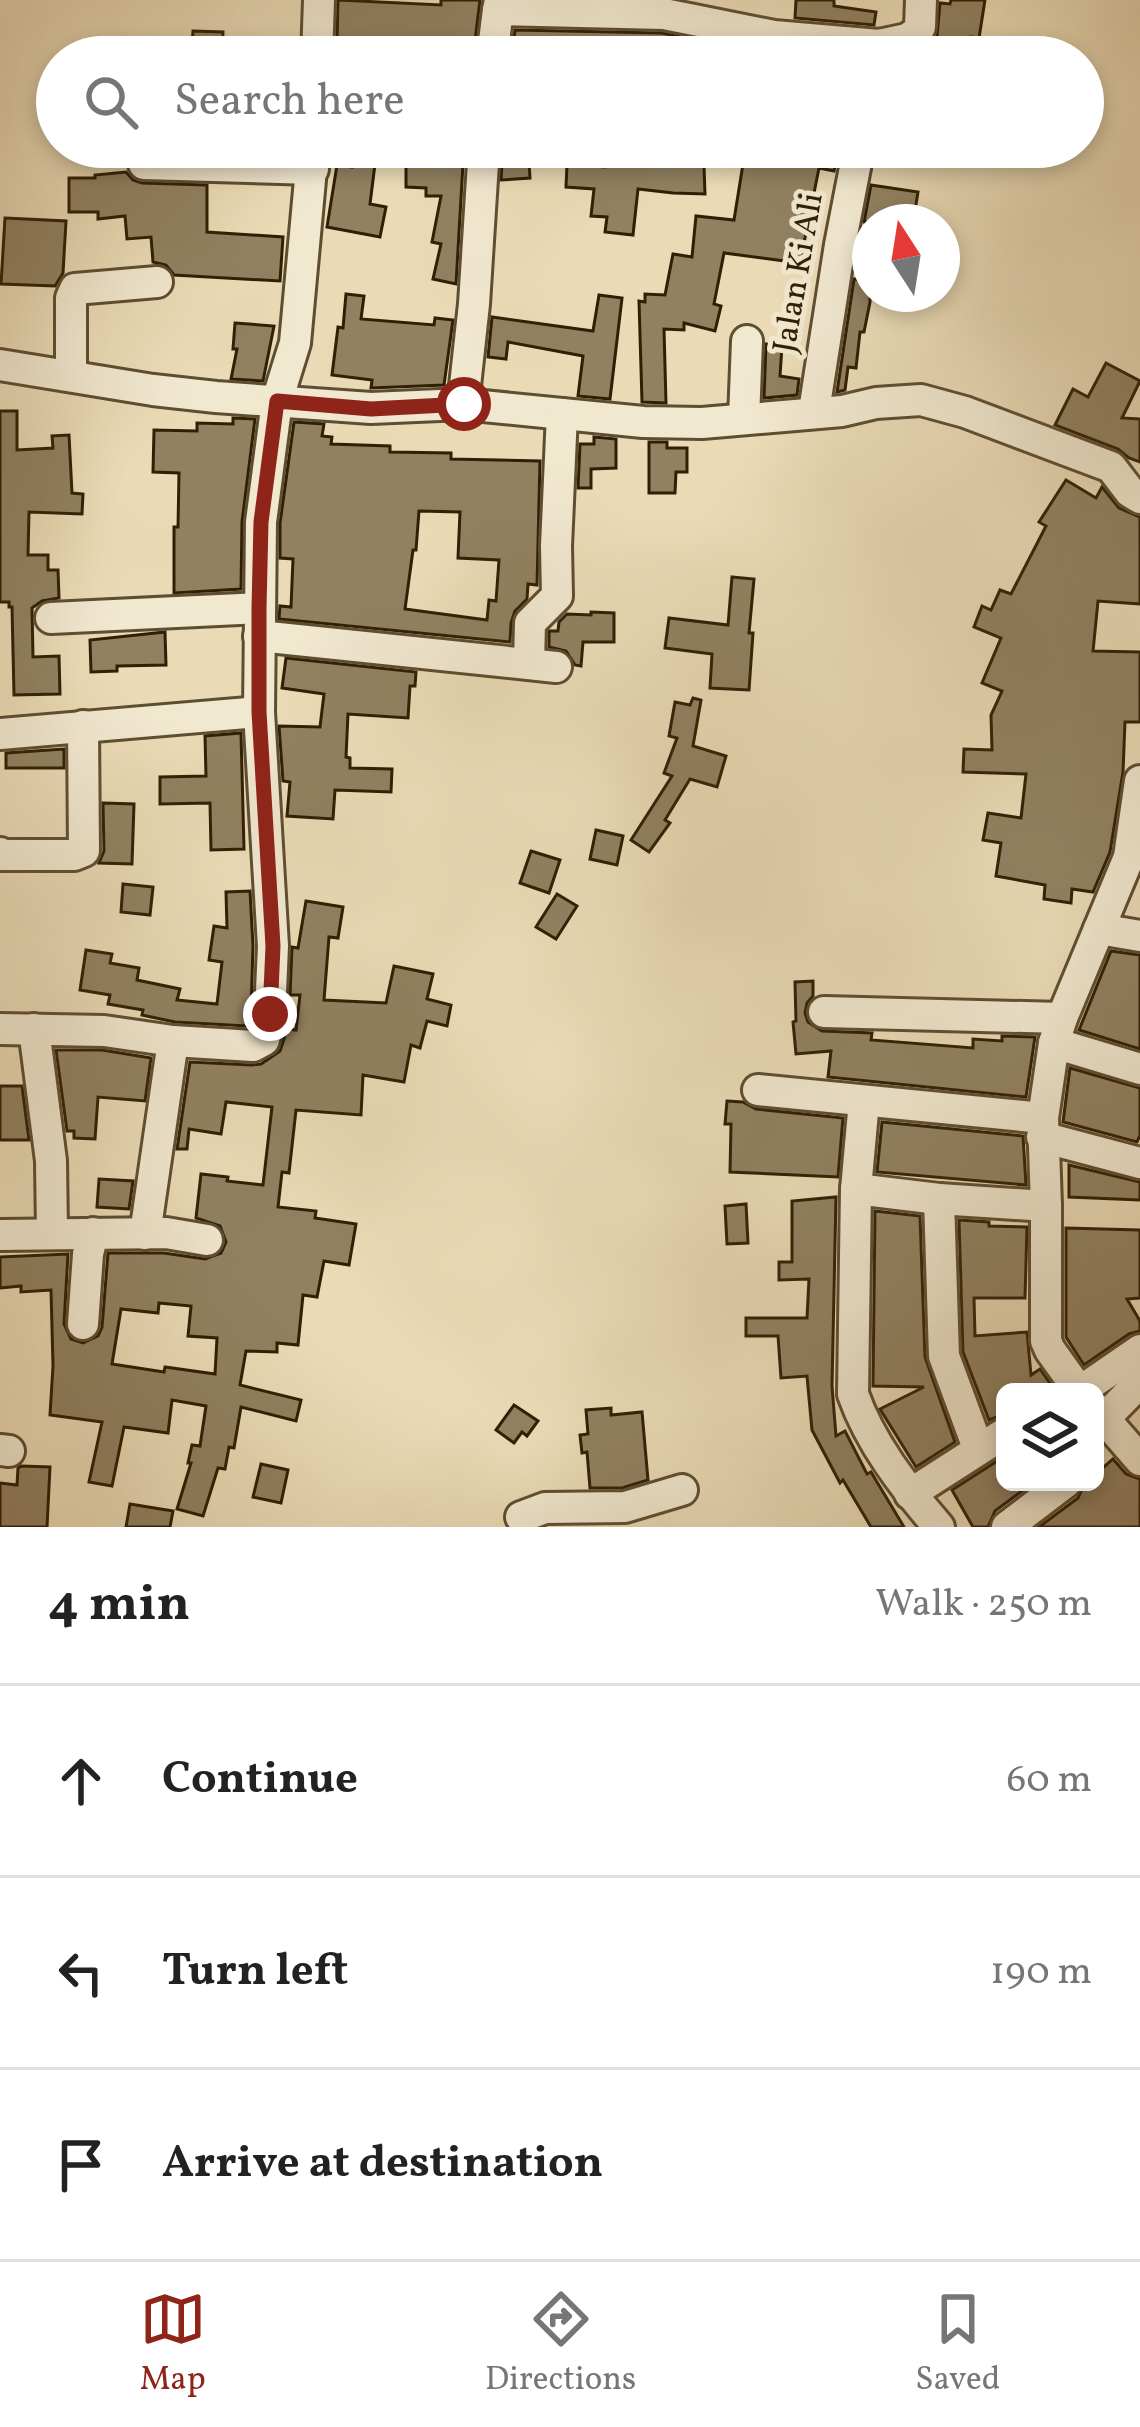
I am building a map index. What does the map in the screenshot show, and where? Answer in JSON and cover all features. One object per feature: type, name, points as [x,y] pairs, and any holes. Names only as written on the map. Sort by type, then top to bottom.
[{"type":"street","points":[[317,36],[318,0]]},
{"type":"street","points":[[909,36],[920,27],[921,0]]},
{"type":"street","points":[[495,36],[499,5],[664,14],[783,36]]},
{"type":"street","points":[[0,1029],[104,1031],[254,1046],[262,1042],[270,1014],[273,946],[259,712],[261,522],[277,401],[295,343],[312,168]]},
{"type":"street","points":[[464,404],[483,168]]},
{"type":"street","name":"Jalan Ki Ali","points":[[814,411],[855,168]]},
{"type":"street","points":[[71,376],[75,289],[157,282]]},
{"type":"street","points":[[744,419],[747,341]]},
{"type":"street","points":[[0,364],[153,390],[371,409],[464,404],[643,422],[703,423],[921,400],[1111,467],[1140,498]]},
{"type":"street","points":[[51,619],[259,622],[542,666],[530,623],[557,596],[562,414]]},
{"type":"street","points":[[0,734],[259,712]]},
{"type":"street","points":[[0,853],[74,855],[84,850],[83,726]]},
{"type":"street","points":[[1074,1383],[1046,1341],[1042,1128],[1058,1031],[1134,858],[1140,781]]},
{"type":"street","points":[[1099,929],[1140,936]]},
{"type":"street","points":[[824,1012],[1058,1031],[1140,1069]]},
{"type":"street","points":[[34,1029],[50,1160],[52,1233]]},
{"type":"street","points":[[146,1234],[172,1041]]},
{"type":"street","points":[[758,1090],[1042,1128],[1140,1163]]},
{"type":"street","points":[[864,1101],[856,1189],[853,1394],[910,1494],[939,1527]]},
{"type":"street","points":[[856,1189],[1046,1206]]},
{"type":"street","points":[[910,1494],[992,1441],[944,1356],[939,1199]]},
{"type":"street","points":[[83,1324],[93,1233]]},
{"type":"street","points":[[0,1235],[166,1233],[207,1240]]},
{"type":"street","points":[[1093,1383],[1140,1350]]},
{"type":"street","points":[[1115,1432],[1140,1382]]},
{"type":"street","points":[[521,1516],[545,1508],[628,1517],[682,1490]]},
{"type":"street","points":[[1006,1527],[1054,1491]]},
{"type":"building","points":[[338,0],[441,5],[441,0],[480,0],[476,36],[337,36]]},
{"type":"building","points":[[796,0],[834,0],[834,6],[876,12],[874,25],[795,18]]},
{"type":"building","points":[[951,0],[985,0],[979,36],[937,36],[940,3]]},
{"type":"building","points":[[515,30],[676,36],[514,36]]},
{"type":"building","points":[[193,31],[223,32],[223,36],[193,36]]},
{"type":"building","points":[[337,168],[374,168],[370,204],[386,207],[380,237],[327,227]]},
{"type":"building","points":[[406,168],[463,168],[456,284],[433,279],[441,244],[432,242],[441,196],[426,196],[426,188],[406,187]]},
{"type":"building","points":[[502,168],[529,168],[530,178],[501,180]]},
{"type":"building","points":[[567,168],[704,168],[705,194],[638,189],[633,235],[605,232],[607,217],[591,216],[594,189],[566,187]]},
{"type":"building","points":[[742,168],[819,168],[800,263],[724,253],[714,304],[721,306],[715,331],[684,323],[684,330],[664,329],[666,403],[642,402],[639,301],[645,302],[645,294],[665,295],[673,254],[692,257],[696,216],[734,220]]},
{"type":"building","points":[[126,172],[142,183],[207,185],[207,232],[283,237],[280,281],[174,275],[166,265],[153,262],[151,237],[127,239],[125,216],[98,219],[98,212],[69,212],[69,178]]},
{"type":"building","points":[[871,185],[918,192],[916,204],[867,204]]},
{"type":"building","points":[[5,218],[66,221],[63,273],[55,286],[1,284]]},
{"type":"building","points":[[852,292],[852,312],[868,312],[864,332],[860,332],[856,368],[848,367],[845,390],[837,392]]},
{"type":"building","points":[[346,294],[364,296],[361,319],[434,325],[435,318],[453,320],[444,385],[371,388],[372,380],[332,375]]},
{"type":"building","points":[[599,295],[622,298],[610,399],[578,396],[583,356],[508,342],[506,359],[488,357],[492,317],[593,331]]},
{"type":"building","points":[[235,323],[274,326],[263,381],[231,379],[237,349],[233,349]]},
{"type":"building","points":[[766,344],[782,346],[780,376],[799,379],[797,395],[764,398]]},
{"type":"building","points":[[1106,363],[1140,381],[1122,418],[1140,419],[1140,462],[1055,425],[1073,389],[1088,397]]},
{"type":"building","points":[[0,411],[17,411],[17,450],[53,448],[52,436],[69,435],[72,493],[83,494],[82,514],[29,512],[28,555],[48,555],[48,570],[58,570],[59,598],[32,608],[33,657],[59,656],[60,694],[14,695],[12,607],[0,602]]},
{"type":"building","points":[[233,418],[255,419],[242,522],[241,589],[174,593],[179,473],[153,472],[154,430],[197,431],[197,423],[233,424]]},
{"type":"building","points":[[294,422],[324,424],[322,436],[332,437],[331,444],[451,453],[451,459],[540,461],[537,585],[528,584],[527,599],[515,611],[510,642],[279,619],[280,606],[291,607],[293,559],[280,558]],"holes":[[[419,511],[460,512],[458,558],[499,560],[496,601],[489,600],[487,620],[405,609]]]},
{"type":"building","points":[[594,437],[616,439],[616,468],[591,469],[591,488],[578,488],[580,444],[594,444]]},
{"type":"building","points":[[649,442],[687,448],[687,472],[676,472],[675,493],[649,493]]},
{"type":"building","points":[[1066,480],[1096,498],[1102,487],[1119,508],[1140,517],[1140,604],[1098,601],[1093,651],[1140,652],[1140,722],[1125,722],[1123,772],[1110,852],[1093,892],[1072,889],[1071,903],[1044,899],[1045,885],[996,876],[1001,843],[983,840],[988,813],[1021,818],[1026,774],[963,772],[964,749],[992,750],[991,715],[1002,691],[982,683],[1001,638],[974,627],[982,606],[991,610],[1000,590],[1011,594],[1046,526],[1039,522]]},
{"type":"building","points":[[732,577],[754,579],[749,690],[710,688],[712,654],[665,648],[669,618],[728,625]]},
{"type":"building","points":[[614,613],[614,642],[583,642],[581,666],[575,665],[566,651],[549,647],[549,631],[558,631],[567,614]]},
{"type":"building","points":[[165,632],[166,665],[91,672],[90,640]]},
{"type":"building","points":[[286,658],[416,672],[408,718],[348,714],[350,768],[392,769],[391,792],[335,790],[333,819],[287,816],[290,782],[283,781],[279,726],[320,727],[324,694],[282,688]]},
{"type":"building","points":[[693,698],[701,700],[693,746],[726,756],[717,787],[690,779],[665,820],[670,823],[649,852],[631,840],[672,776],[664,773],[677,738],[669,736],[675,702],[690,705]]},
{"type":"building","points":[[241,733],[244,849],[211,850],[210,803],[160,804],[160,777],[206,776],[205,736]]},
{"type":"building","points":[[64,749],[64,768],[6,768],[6,753]]},
{"type":"building","points":[[103,803],[134,804],[132,864],[99,863],[104,851]]},
{"type":"building","points":[[596,830],[623,836],[617,865],[590,859]]},
{"type":"building","points":[[531,851],[560,860],[549,893],[520,883]]},
{"type":"building","points":[[123,884],[153,887],[150,915],[121,912]]},
{"type":"building","points":[[250,891],[253,946],[247,1026],[142,1015],[143,1010],[108,1004],[110,995],[80,990],[86,950],[112,954],[110,963],[139,968],[137,980],[180,989],[177,1000],[217,1004],[222,962],[209,960],[214,926],[227,928],[226,892]]},
{"type":"building","points":[[557,894],[577,906],[556,939],[536,927]]},
{"type":"building","points":[[306,901],[343,907],[338,938],[329,937],[324,1000],[386,1003],[394,966],[433,974],[427,999],[451,1005],[447,1026],[427,1021],[420,1048],[411,1045],[404,1082],[363,1075],[361,1115],[296,1110],[289,1173],[282,1172],[278,1207],[316,1211],[315,1218],[356,1224],[349,1265],[324,1261],[317,1297],[303,1295],[298,1345],[277,1343],[277,1352],[246,1351],[240,1385],[301,1400],[296,1421],[241,1407],[234,1448],[229,1447],[225,1469],[218,1468],[203,1516],[177,1509],[192,1445],[200,1446],[206,1406],[172,1400],[168,1433],[124,1427],[112,1486],[89,1482],[102,1422],[50,1415],[51,1290],[0,1288],[0,1257],[68,1254],[64,1324],[71,1339],[83,1343],[98,1336],[102,1327],[108,1253],[205,1259],[221,1253],[226,1242],[220,1226],[196,1218],[201,1174],[263,1185],[272,1107],[226,1102],[221,1134],[189,1129],[187,1149],[177,1149],[190,1062],[261,1064],[280,1051],[287,1029],[296,1030],[300,995],[290,995],[292,947],[298,948]],"holes":[[[159,1303],[191,1306],[188,1336],[217,1338],[215,1374],[112,1364],[121,1309],[158,1313]]]},
{"type":"building","points":[[1111,951],[1140,955],[1140,1049],[1079,1030]]},
{"type":"building","points":[[813,981],[813,996],[805,1013],[808,1022],[822,1031],[872,1033],[871,1040],[973,1048],[973,1039],[1035,1037],[1026,1097],[828,1077],[831,1051],[796,1054],[795,982]]},
{"type":"building","points":[[56,1050],[102,1050],[151,1058],[145,1101],[98,1097],[95,1139],[74,1138],[74,1131],[67,1131]]},
{"type":"building","points":[[1070,1068],[1140,1088],[1137,1142],[1063,1122]]},
{"type":"building","points":[[0,1086],[22,1086],[29,1140],[0,1140]]},
{"type":"building","points":[[727,1101],[756,1109],[843,1118],[838,1177],[730,1172]]},
{"type":"building","points":[[882,1122],[1023,1136],[1026,1185],[877,1172]]},
{"type":"building","points":[[1069,1165],[1140,1182],[1140,1200],[1069,1197]]},
{"type":"building","points":[[99,1179],[133,1181],[129,1209],[97,1207]]},
{"type":"building","points":[[836,1197],[832,1386],[836,1436],[845,1431],[867,1474],[871,1472],[904,1527],[871,1527],[843,1480],[840,1483],[812,1430],[807,1376],[781,1378],[778,1336],[746,1336],[746,1318],[807,1318],[809,1279],[779,1280],[779,1262],[792,1262],[792,1201]]},
{"type":"building","points":[[746,1204],[748,1243],[727,1244],[725,1206]]},
{"type":"building","points":[[875,1211],[920,1216],[925,1357],[955,1442],[916,1467],[880,1409],[924,1387],[873,1386]]},
{"type":"building","points":[[959,1220],[1027,1227],[1025,1298],[974,1298],[975,1336],[1027,1332],[1031,1375],[1040,1369],[1050,1383],[996,1383],[996,1417],[989,1420],[963,1352]]},
{"type":"building","points":[[1066,1228],[1140,1230],[1140,1298],[1127,1299],[1140,1321],[1140,1331],[1084,1365],[1066,1337]]},
{"type":"building","points":[[514,1405],[538,1421],[527,1436],[522,1432],[514,1443],[496,1430]]},
{"type":"building","points":[[611,1408],[611,1415],[642,1412],[648,1480],[622,1488],[590,1488],[587,1452],[582,1453],[580,1435],[588,1434],[586,1410]]},
{"type":"building","points":[[1113,1459],[1126,1474],[1140,1479],[1140,1527],[1039,1527],[1081,1491],[1104,1491],[1104,1467]]},
{"type":"building","points":[[996,1462],[996,1491],[1022,1491],[995,1511],[988,1527],[973,1527],[952,1490]]},
{"type":"building","points":[[261,1464],[288,1470],[281,1503],[253,1497]]},
{"type":"building","points":[[21,1466],[50,1467],[47,1527],[0,1527],[0,1483],[17,1485]]},
{"type":"building","points":[[130,1504],[173,1511],[170,1527],[126,1527]]},
{"type":"route","points":[[270,1014],[273,946],[259,712],[259,608],[261,522],[277,401],[371,409],[464,404]]}]
